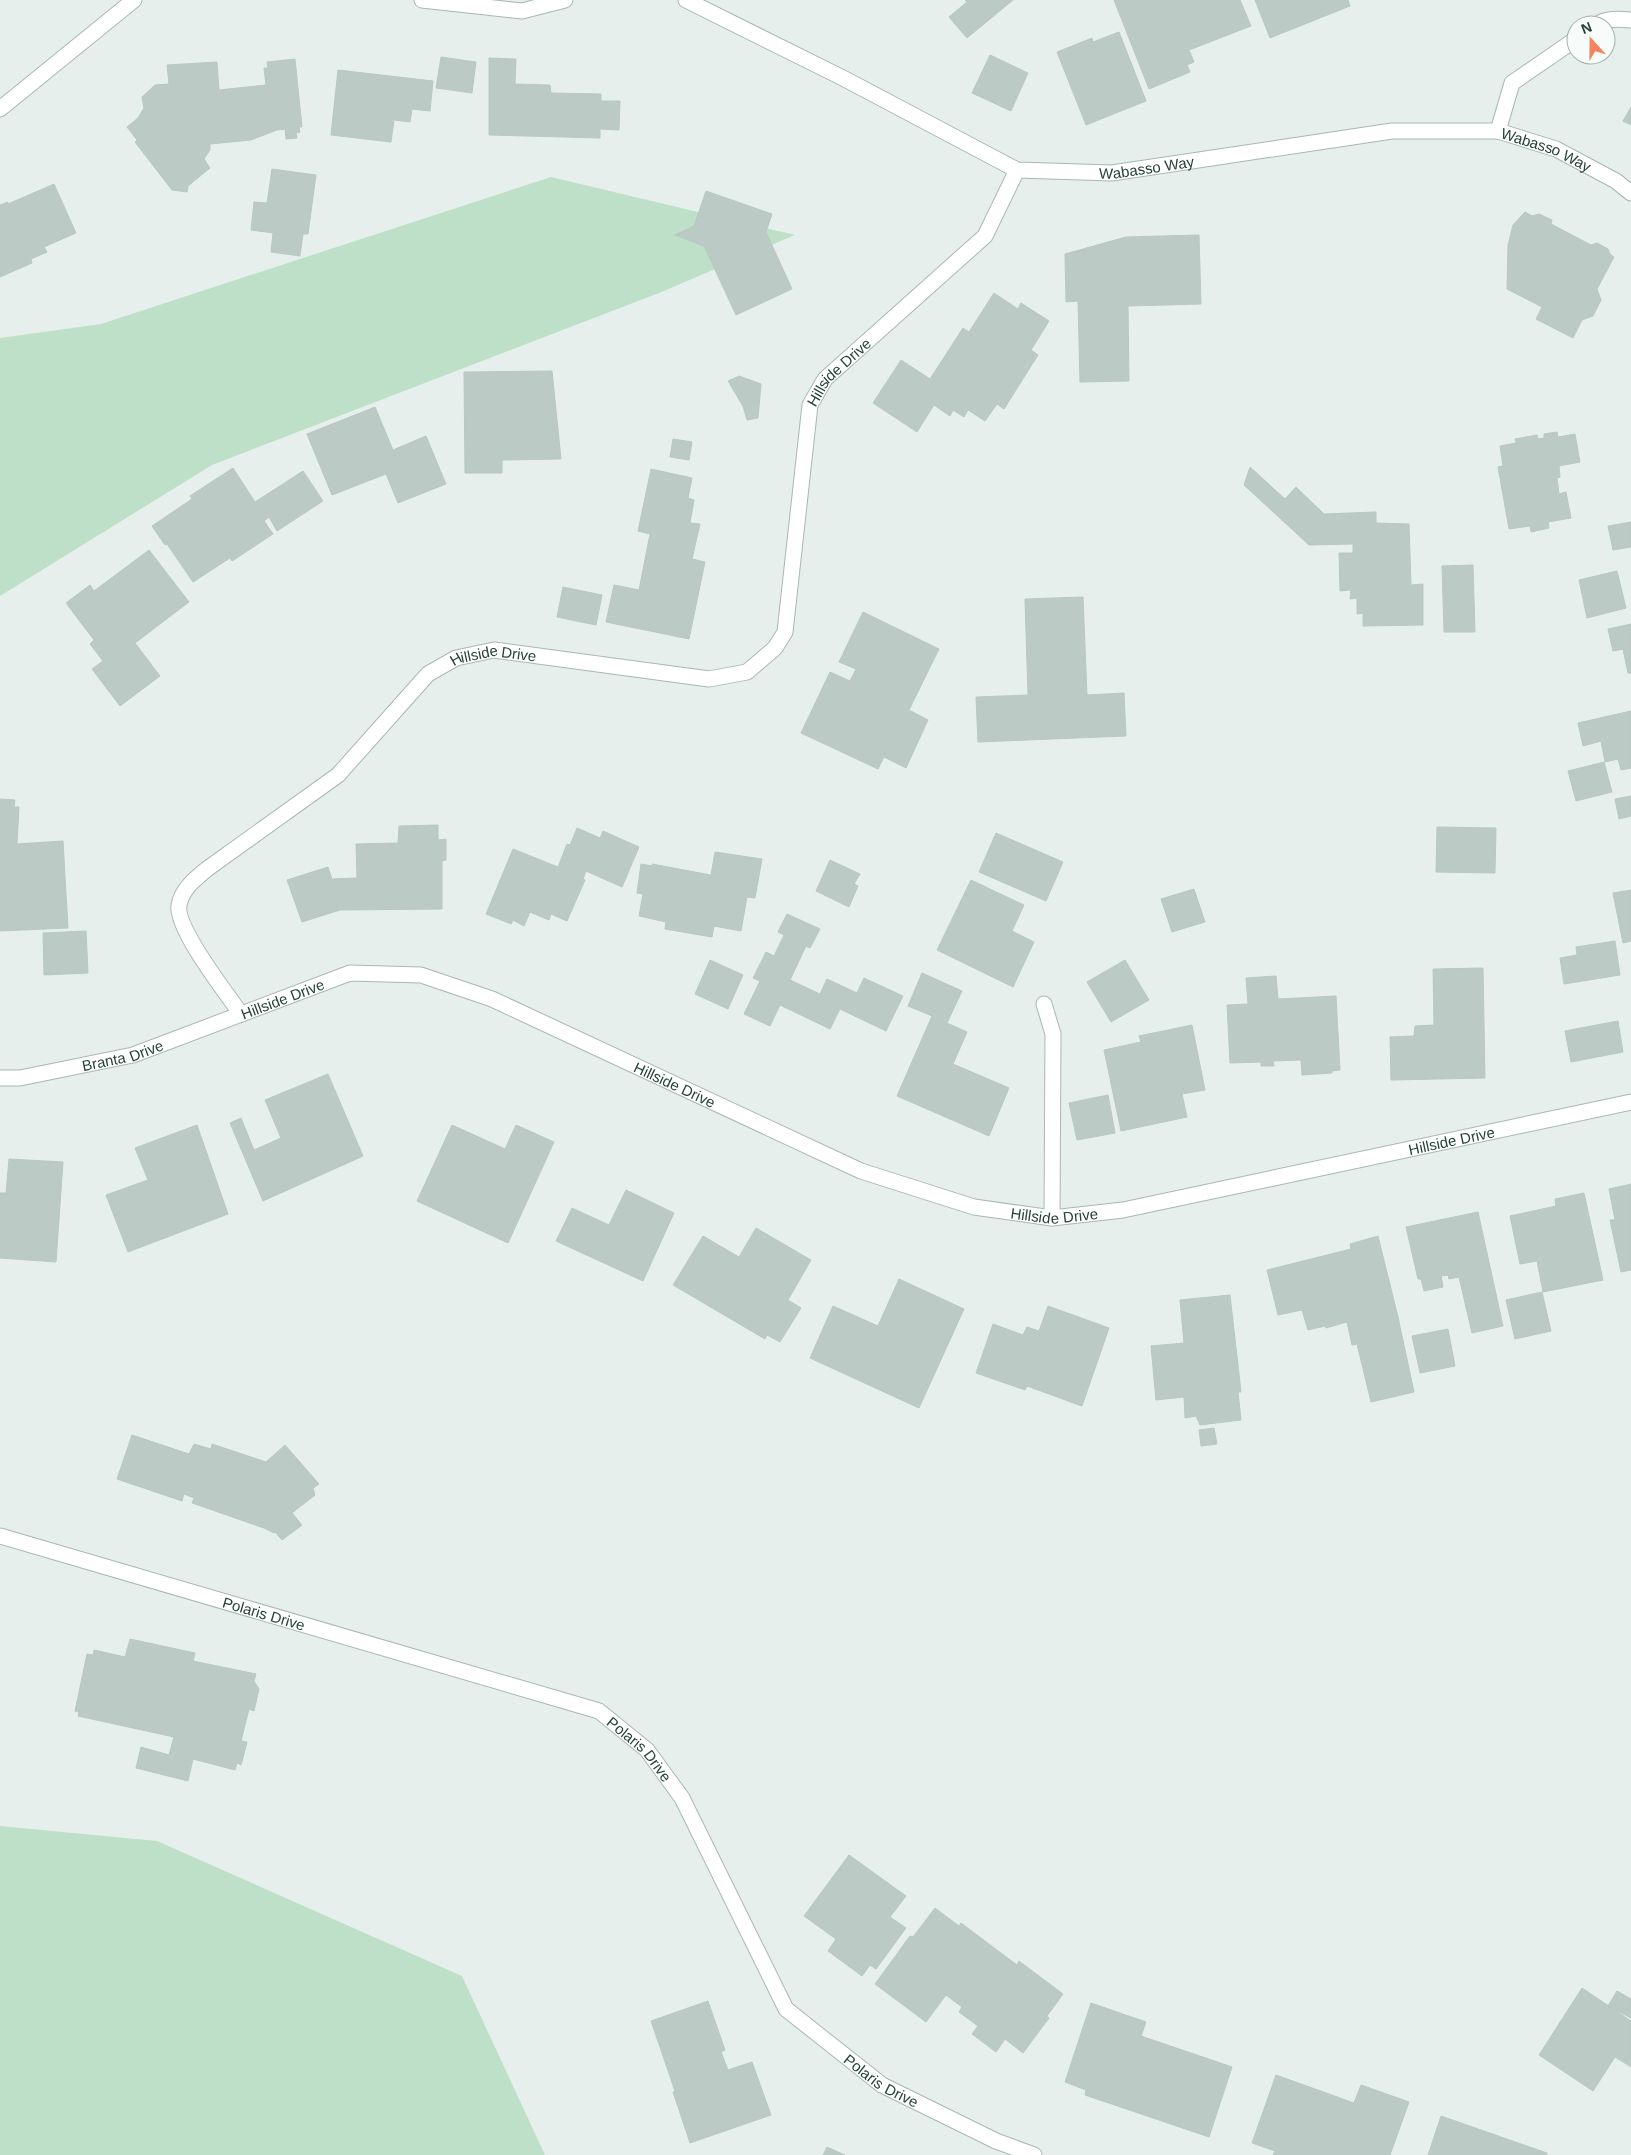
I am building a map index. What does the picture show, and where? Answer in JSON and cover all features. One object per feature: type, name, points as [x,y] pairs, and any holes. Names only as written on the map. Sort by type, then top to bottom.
[{"type":"street","points":[[0,109],[134,0]]},
{"type":"street","points":[[422,0],[522,11],[565,0]]},
{"type":"street","name":"Wabasso Way","points":[[686,0],[843,78],[1017,170],[1112,173],[1392,131],[1498,131],[1556,149],[1616,181],[1631,193]]},
{"type":"street","points":[[1616,19],[1631,20]]},
{"type":"street","points":[[1498,131],[1512,83],[1566,46]]},
{"type":"street","name":"Hillside Drive","points":[[1017,170],[985,236],[825,379],[810,405],[785,632],[775,648],[747,672],[709,680],[494,650],[456,658],[428,674],[338,775],[206,869],[188,885],[179,906],[187,933],[241,1014],[350,973],[420,975],[492,999],[861,1172],[974,1207],[1052,1218],[1123,1210],[1631,1102]]},
{"type":"street","points":[[1044,1004],[1053,1034],[1052,1218]]},
{"type":"street","name":"Branta Drive","points":[[0,1078],[20,1078],[132,1055],[241,1014]]},
{"type":"street","name":"Polaris Drive","points":[[0,1536],[599,1711],[647,1750],[682,1798],[786,2009],[882,2085],[996,2141],[1034,2155]]},
{"type":"green space","points":[[551,177],[795,235],[659,293],[212,465],[0,596],[0,338],[101,324]]},
{"type":"green space","points":[[0,1826],[157,1841],[462,1976],[545,2155],[0,2155]]},
{"type":"building","points":[[965,0],[1013,0],[967,38],[949,17],[967,2]]},
{"type":"building","points":[[1114,0],[1240,0],[1251,26],[1189,50],[1194,62],[1187,65],[1190,72],[1149,89]]},
{"type":"building","points":[[1255,0],[1348,0],[1350,6],[1270,38]]},
{"type":"building","points":[[1119,32],[1146,101],[1086,125],[1057,52],[1092,38],[1093,42]]},
{"type":"building","points":[[990,55],[1028,73],[1011,111],[972,93]]},
{"type":"building","points":[[441,57],[476,62],[472,93],[436,88]]},
{"type":"building","points":[[489,58],[516,59],[515,84],[550,85],[551,93],[601,94],[601,101],[620,101],[619,130],[600,129],[600,138],[489,135]]},
{"type":"building","points":[[295,59],[302,127],[299,127],[300,132],[296,133],[297,138],[286,139],[285,129],[277,130],[251,140],[210,144],[210,150],[204,159],[210,168],[188,186],[187,192],[172,190],[135,142],[137,140],[127,127],[138,118],[144,108],[142,97],[155,85],[169,84],[167,65],[217,62],[219,90],[266,85],[264,68],[268,68],[267,62]]},
{"type":"building","points":[[338,70],[433,81],[430,111],[412,109],[410,122],[394,120],[391,142],[331,135]]},
{"type":"building","points":[[1631,107],[1631,125],[1623,121]]},
{"type":"building","points":[[272,169],[316,175],[308,234],[303,234],[300,256],[271,252],[273,233],[251,230],[254,202],[267,203]]},
{"type":"building","points":[[54,184],[76,233],[44,247],[47,252],[31,259],[32,263],[0,277],[0,205],[8,202],[8,204]]},
{"type":"building","points":[[706,191],[772,214],[766,232],[792,289],[736,315],[704,246],[675,235],[694,226]]},
{"type":"building","points":[[1525,212],[1532,216],[1539,214],[1552,220],[1551,224],[1591,245],[1597,243],[1608,249],[1614,257],[1597,289],[1601,300],[1593,316],[1582,320],[1573,338],[1536,319],[1542,307],[1507,289],[1508,245],[1513,225]]},
{"type":"building","points":[[1199,235],[1201,304],[1128,306],[1129,381],[1080,382],[1078,301],[1066,302],[1065,254],[1126,237]]},
{"type":"building","points":[[994,293],[1018,309],[1021,303],[1049,321],[1031,350],[1038,355],[1004,409],[997,404],[985,421],[968,410],[964,417],[953,410],[950,416],[934,405],[917,432],[873,403],[901,360],[930,379],[963,328],[969,332]]},
{"type":"building","points":[[552,371],[561,459],[502,460],[502,473],[465,473],[464,372]]},
{"type":"building","points":[[739,376],[761,384],[758,418],[747,420],[743,406],[728,381]]},
{"type":"building","points":[[375,407],[393,450],[426,436],[446,484],[398,503],[386,474],[332,495],[307,434]]},
{"type":"building","points":[[1557,432],[1558,437],[1575,434],[1580,462],[1559,466],[1560,477],[1557,478],[1559,494],[1566,492],[1571,518],[1548,522],[1549,528],[1531,532],[1530,526],[1509,529],[1498,467],[1503,466],[1500,446],[1516,443],[1515,439],[1537,435],[1538,439],[1544,438],[1544,434]]},
{"type":"building","points":[[673,439],[692,442],[689,460],[670,457]]},
{"type":"building","points":[[1250,467],[1285,499],[1296,487],[1324,514],[1376,512],[1376,523],[1409,524],[1411,585],[1423,584],[1423,625],[1363,626],[1363,613],[1357,614],[1357,598],[1350,599],[1351,590],[1340,591],[1339,553],[1353,553],[1353,544],[1309,545],[1244,485]]},
{"type":"building","points":[[233,468],[255,502],[303,471],[323,501],[277,531],[269,517],[264,521],[273,534],[232,561],[230,558],[193,582],[152,526],[192,499],[190,496]]},
{"type":"building","points":[[651,469],[692,478],[688,498],[694,500],[690,523],[700,524],[692,559],[705,562],[689,639],[606,622],[614,585],[639,590],[650,534],[638,531]]},
{"type":"building","points":[[1631,522],[1631,547],[1613,550],[1608,526]]},
{"type":"building","points":[[149,550],[189,602],[135,643],[160,676],[120,706],[92,669],[103,661],[90,644],[94,640],[66,603],[90,585],[94,591]]},
{"type":"building","points":[[1473,565],[1475,632],[1444,632],[1442,566]]},
{"type":"building","points":[[1617,571],[1626,608],[1587,618],[1579,580]]},
{"type":"building","points":[[563,587],[602,595],[596,625],[557,617]]},
{"type":"building","points":[[1083,597],[1087,695],[1124,693],[1126,736],[978,742],[976,697],[1028,695],[1025,599]]},
{"type":"building","points":[[863,612],[939,649],[909,710],[928,720],[906,768],[884,757],[878,769],[801,733],[830,672],[850,681],[856,669],[839,662]]},
{"type":"building","points":[[1631,624],[1631,673],[1628,673],[1623,649],[1613,651],[1608,629]]},
{"type":"building","points":[[1631,711],[1631,768],[1621,770],[1618,759],[1605,762],[1601,741],[1583,746],[1578,723]]},
{"type":"building","points":[[1604,762],[1612,792],[1576,801],[1568,771]]},
{"type":"building","points":[[1631,796],[1631,816],[1619,819],[1615,799]]},
{"type":"building","points":[[0,799],[15,800],[14,807],[19,807],[17,844],[63,841],[68,928],[0,931]]},
{"type":"building","points":[[438,825],[438,840],[446,839],[446,860],[442,861],[442,909],[340,910],[302,922],[287,880],[328,867],[332,879],[357,878],[356,844],[398,843],[399,826]]},
{"type":"building","points":[[1437,827],[1496,828],[1495,873],[1436,872]]},
{"type":"building","points":[[577,828],[600,838],[603,831],[639,847],[622,887],[586,871],[583,879],[585,880],[567,921],[551,914],[549,920],[530,912],[524,926],[513,920],[511,924],[486,914],[513,849],[558,867],[567,844],[570,845]]},
{"type":"building","points":[[996,833],[1063,862],[1046,901],[979,872]]},
{"type":"building","points":[[715,852],[762,859],[755,898],[747,897],[741,931],[714,926],[712,937],[665,929],[666,922],[639,916],[643,894],[637,893],[641,864],[652,866],[652,864],[711,875]]},
{"type":"building","points":[[830,860],[860,874],[854,884],[858,886],[849,907],[816,891]]},
{"type":"building","points":[[971,880],[1024,905],[1012,931],[1034,942],[1013,987],[937,950]]},
{"type":"building","points":[[1194,889],[1205,922],[1172,932],[1161,899]]},
{"type":"building","points":[[1631,890],[1631,941],[1623,943],[1613,893]]},
{"type":"building","points":[[787,914],[820,929],[810,948],[806,946],[790,980],[820,994],[827,979],[857,993],[864,978],[903,996],[886,1031],[840,1009],[830,1029],[780,1005],[770,1026],[744,1014],[760,981],[753,978],[766,952],[774,956],[784,935],[778,932]]},
{"type":"building","points":[[86,931],[88,973],[44,975],[43,933]]},
{"type":"building","points":[[1615,941],[1620,975],[1564,984],[1560,958],[1577,955],[1576,947]]},
{"type":"building","points":[[710,960],[743,975],[728,1009],[695,994]]},
{"type":"building","points":[[1125,960],[1149,1000],[1111,1022],[1087,982]]},
{"type":"building","points":[[1483,968],[1485,1078],[1391,1080],[1390,1037],[1414,1036],[1415,1026],[1434,1025],[1433,969]]},
{"type":"building","points":[[922,973],[962,991],[947,1023],[967,1032],[953,1064],[1009,1088],[989,1136],[897,1096],[932,1016],[908,1006]]},
{"type":"building","points":[[1276,976],[1278,999],[1336,996],[1340,1070],[1332,1071],[1332,1073],[1302,1075],[1301,1060],[1273,1061],[1274,1066],[1261,1066],[1261,1062],[1230,1063],[1227,1005],[1248,1004],[1246,978]]},
{"type":"building","points":[[1618,1021],[1623,1052],[1571,1062],[1565,1031]]},
{"type":"building","points":[[1192,1025],[1205,1090],[1182,1094],[1187,1117],[1121,1131],[1104,1050],[1141,1042],[1139,1036]]},
{"type":"building","points":[[328,1074],[363,1156],[263,1201],[230,1123],[241,1118],[254,1150],[281,1138],[265,1100]]},
{"type":"building","points":[[1108,1095],[1115,1133],[1077,1140],[1069,1103]]},
{"type":"building","points":[[197,1125],[228,1214],[128,1252],[106,1195],[148,1180],[135,1148]]},
{"type":"building","points":[[452,1125],[505,1149],[516,1125],[554,1142],[508,1243],[417,1201]]},
{"type":"building","points":[[9,1159],[63,1162],[56,1262],[0,1258],[0,1193],[6,1193]]},
{"type":"building","points":[[1631,1184],[1631,1270],[1621,1272],[1610,1220],[1615,1220],[1609,1189]]},
{"type":"building","points":[[626,1190],[674,1213],[643,1281],[556,1241],[572,1208],[609,1225]]},
{"type":"building","points":[[1584,1193],[1603,1280],[1543,1292],[1537,1261],[1520,1264],[1510,1216],[1556,1206],[1555,1199]]},
{"type":"building","points":[[1478,1212],[1503,1326],[1472,1333],[1459,1277],[1449,1279],[1448,1275],[1441,1276],[1443,1287],[1424,1291],[1421,1279],[1418,1279],[1406,1227]]},
{"type":"building","points":[[756,1228],[811,1260],[788,1300],[801,1308],[780,1342],[767,1335],[765,1339],[673,1285],[703,1236],[739,1257]]},
{"type":"building","points":[[1378,1236],[1414,1392],[1371,1402],[1357,1344],[1352,1345],[1347,1322],[1326,1328],[1325,1326],[1308,1330],[1302,1310],[1278,1315],[1267,1270],[1351,1249],[1350,1244]]},
{"type":"building","points":[[899,1279],[964,1309],[919,1408],[810,1358],[833,1306],[878,1326]]},
{"type":"building","points":[[1542,1292],[1551,1331],[1515,1339],[1506,1300]]},
{"type":"building","points":[[1230,1295],[1241,1392],[1238,1392],[1241,1420],[1200,1425],[1196,1416],[1185,1418],[1184,1397],[1156,1400],[1151,1346],[1184,1343],[1180,1300]]},
{"type":"building","points":[[1048,1306],[1109,1328],[1082,1406],[1027,1386],[1025,1390],[976,1373],[993,1324],[1023,1335],[1027,1327],[1039,1331]]},
{"type":"building","points":[[1448,1329],[1455,1366],[1420,1373],[1412,1336]]},
{"type":"building","points":[[1214,1428],[1217,1444],[1201,1446],[1199,1430]]},
{"type":"building","points":[[132,1435],[189,1454],[194,1444],[211,1449],[212,1444],[266,1462],[285,1445],[319,1484],[313,1488],[315,1495],[292,1513],[302,1525],[282,1540],[275,1532],[192,1503],[194,1498],[184,1494],[182,1501],[117,1479]]},
{"type":"building","points":[[130,1639],[195,1653],[193,1661],[256,1674],[254,1681],[259,1689],[254,1711],[249,1709],[241,1741],[247,1742],[241,1765],[237,1763],[235,1770],[193,1759],[188,1781],[136,1768],[141,1747],[169,1755],[174,1737],[78,1716],[79,1712],[75,1711],[87,1654],[93,1655],[94,1650],[125,1657]]},
{"type":"building","points":[[849,1855],[906,1896],[890,1917],[906,1928],[876,1969],[870,1965],[862,1976],[828,1951],[836,1939],[804,1916]]},
{"type":"building","points":[[935,1908],[959,1926],[961,1923],[1017,1965],[1019,1961],[1063,1994],[1047,2016],[1049,2018],[1023,2053],[1005,2039],[996,2052],[972,2034],[978,2026],[959,2012],[962,2007],[946,1995],[926,2022],[875,1984],[910,1936],[913,1937]]},
{"type":"building","points":[[1582,1988],[1631,2021],[1631,2067],[1615,2057],[1593,2091],[1539,2055]]},
{"type":"building","points":[[1617,1991],[1631,1999],[1631,2018],[1608,2006]]},
{"type":"building","points":[[708,2001],[725,2050],[721,2052],[728,2070],[752,2062],[771,2115],[690,2143],[673,2092],[675,2091],[651,2021]]},
{"type":"building","points":[[1091,2003],[1146,2022],[1141,2036],[1232,2067],[1209,2137],[1085,2095],[1086,2090],[1065,2082]]},
{"type":"building","points":[[1276,2075],[1354,2103],[1361,2085],[1409,2102],[1390,2155],[1273,2155],[1275,2151],[1252,2143]]},
{"type":"building","points":[[1441,2116],[1547,2153],[1547,2155],[1428,2155]]},
{"type":"building","points":[[827,2147],[845,2155],[823,2155]]}]
